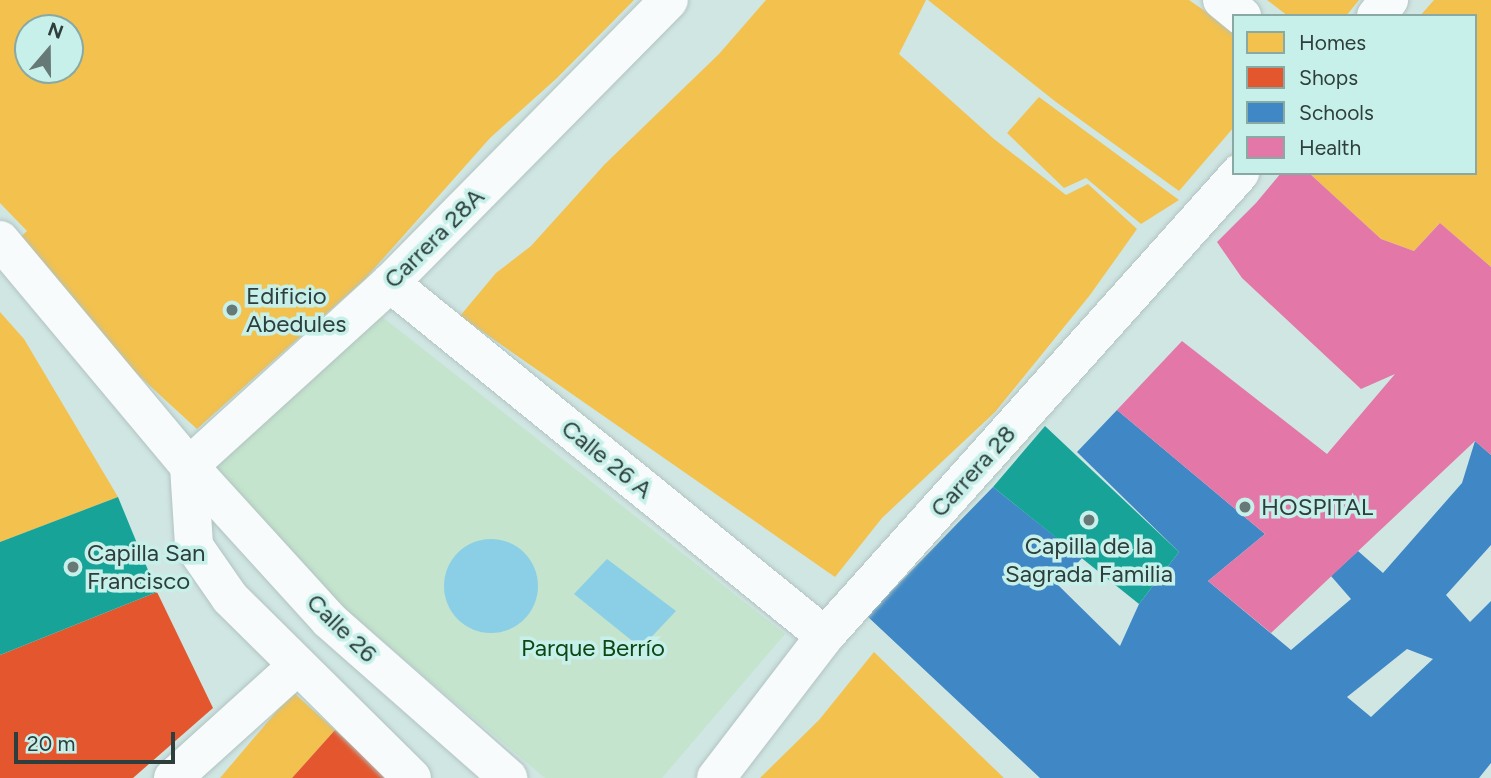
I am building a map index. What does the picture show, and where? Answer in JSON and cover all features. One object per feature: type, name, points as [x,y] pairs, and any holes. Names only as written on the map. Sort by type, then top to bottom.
[{"type":"street","name":"Carrera 28A","points":[[189,466],[390,283],[669,0]]},
{"type":"street","points":[[1222,0],[1240,14]]},
{"type":"street","points":[[1378,14],[1389,0]]},
{"type":"street","name":"Carrera 28","points":[[716,778],[825,636],[1238,175]]},
{"type":"street","name":"Calle 26","points":[[0,240],[189,466],[329,620],[508,778]]},
{"type":"street","name":"Calle 26 A","points":[[390,283],[825,636]]},
{"type":"street","points":[[189,466],[194,546],[230,598],[412,778]]},
{"type":"street","points":[[173,778],[297,666]]},
{"type":"green space","name":"Parque Berrío","points":[[381,316],[785,634],[662,778],[545,778],[354,617],[202,470]]},
{"type":"water","points":[[491,539],[509,542],[524,553],[535,568],[538,586],[535,604],[524,619],[509,630],[491,633],[473,630],[458,619],[447,604],[444,586],[447,568],[458,553],[473,542]]},
{"type":"water","points":[[607,559],[676,611],[641,648],[574,594]]},
{"type":"building: Homes","points":[[0,0],[634,0],[557,78],[490,138],[365,279],[197,429],[101,341],[14,243],[27,231],[0,203]]},
{"type":"building: Homes","points":[[766,0],[926,0],[899,54],[994,139],[1066,195],[1088,184],[1137,229],[1090,295],[995,412],[882,518],[835,577],[460,316],[496,273],[531,246],[605,164],[719,54]]},
{"type":"building: Homes","points":[[928,0],[1189,0],[1232,30],[1232,129],[1179,191],[1056,102]]},
{"type":"building: Homes","points":[[1267,0],[1359,0],[1348,14],[1285,14]]},
{"type":"building: Homes","points":[[1434,0],[1491,0],[1491,267],[1440,223],[1414,251],[1381,239],[1311,175],[1477,175],[1477,14],[1422,14]]},
{"type":"building: Homes","points":[[1039,97],[1179,200],[1141,224],[1086,178],[1064,188],[1007,133]]},
{"type":"building: Homes","points":[[0,312],[24,339],[118,497],[0,542]]},
{"type":"building: Homes","points":[[874,652],[1004,778],[760,778],[819,720]]},
{"type":"building: Homes","points":[[293,692],[335,730],[292,778],[220,778]]},
{"type":"building: Shops","points":[[157,592],[213,708],[133,778],[0,778],[0,655]]},
{"type":"building: Shops","points":[[335,730],[388,778],[292,778]]},
{"type":"building: Schools","points":[[1117,410],[1265,534],[1208,581],[1291,650],[1351,599],[1331,576],[1358,551],[1383,573],[1462,483],[1475,441],[1491,455],[1491,545],[1446,595],[1470,622],[1491,601],[1491,763],[1479,778],[1040,778],[867,616],[993,487],[1082,558],[1058,585],[1120,646],[1139,604],[1179,552],[1077,452]],"holes":[[[1407,649],[1433,659],[1371,717],[1347,697]]]},
{"type":"building: Health","points":[[1279,175],[1311,175],[1381,239],[1414,251],[1440,223],[1491,267],[1491,455],[1475,441],[1271,633],[1208,581],[1265,534],[1117,410],[1182,341],[1327,454],[1395,374],[1361,389],[1242,278],[1217,242]]},
{"type":"building: Public","name":"Capilla de la Sagrada Familia","points":[[1045,426],[1179,552],[1139,604],[993,487]]},
{"type":"building: Public","name":"Capilla San Francisco","points":[[118,497],[157,592],[0,655],[0,542]]},
{"type":"place","name":"Edificio Abedules","points":[[232,310]]},
{"type":"place","name":"HOSPITAL","points":[[1245,507]]},
{"type":"place","name":"Capilla de la Sagrada Familia","points":[[1089,520]]},
{"type":"place","name":"Capilla San Francisco","points":[[73,567]]}]
